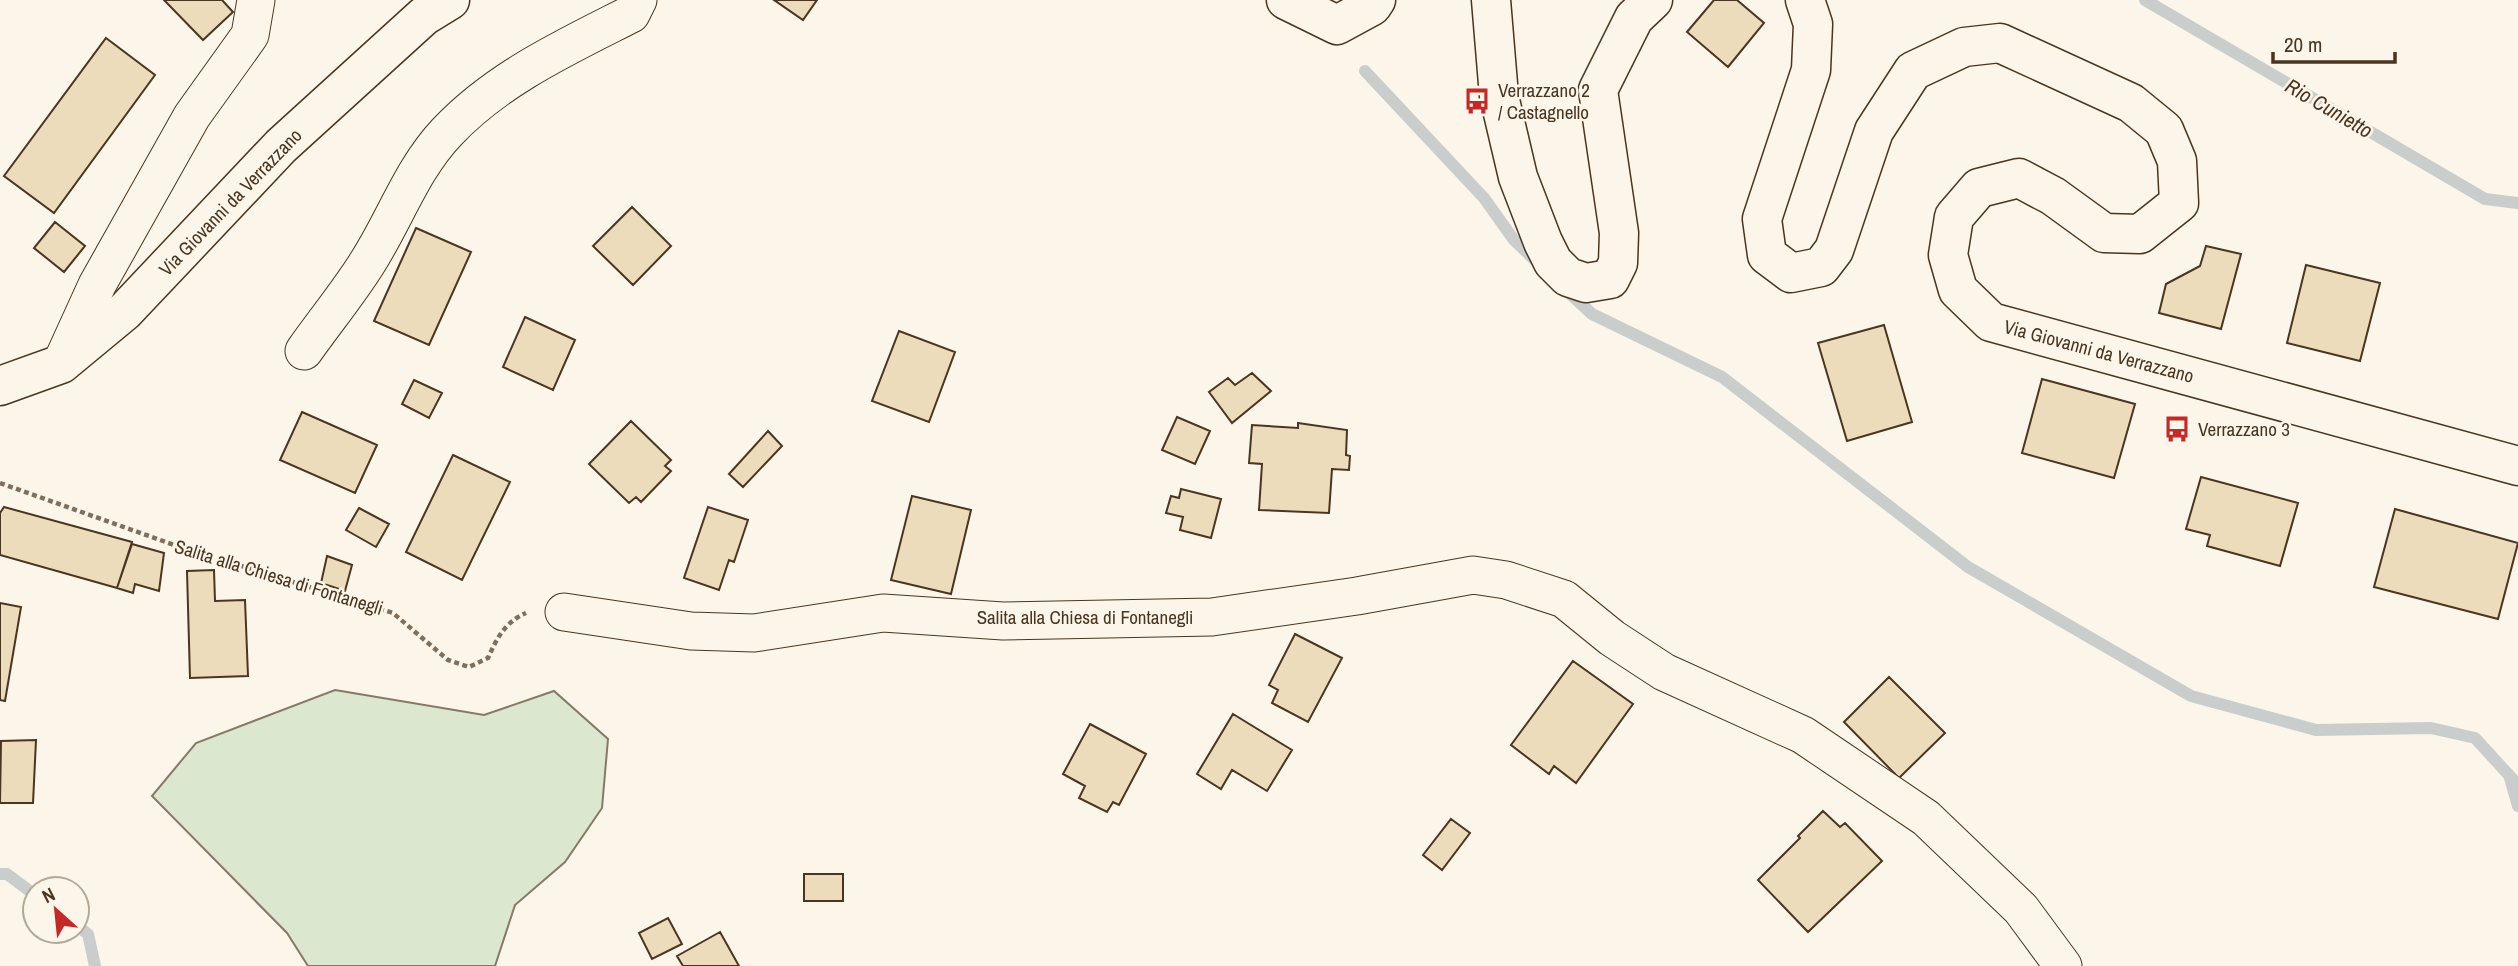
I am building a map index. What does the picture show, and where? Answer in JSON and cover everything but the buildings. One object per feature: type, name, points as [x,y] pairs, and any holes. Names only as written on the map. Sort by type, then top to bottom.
[{"type":"street","points":[[250,35],[256,0]]},
{"type":"street","points":[[61,364],[97,285],[192,116],[250,35],[282,0]]},
{"type":"street","name":"Via Giovanni da Verrazzano","points":[[0,386],[61,364],[125,311],[281,146],[424,16],[450,0]]},
{"type":"street","points":[[304,351],[369,260],[414,177],[447,132],[494,91],[536,63],[631,14],[639,0]]},
{"type":"street","points":[[1286,0],[1337,25],[1372,6],[1376,0]]},
{"type":"street","points":[[1490,0],[1499,96],[1518,177],[1553,262],[1568,277],[1586,284],[1609,279],[1618,263],[1619,233],[1598,90],[1634,18],[1653,0]]},
{"type":"street","name":"Via Giovanni da Verrazzano","points":[[1805,0],[1813,24],[1811,70],[1762,219],[1767,255],[1791,273],[1821,267],[1834,250],[1874,131],[1913,71],[1964,47],[2000,43],[2131,103],[2164,130],[2177,161],[2179,204],[2140,234],[2104,233],[2053,196],[2019,178],[1979,188],[1954,217],[1948,256],[1958,290],[1991,322],[2518,466]]},
{"type":"street","name":"Salita alla Chiesa di Fontanegli","points":[[564,612],[691,631],[754,633],[883,613],[946,615],[1003,621],[1212,617],[1357,596],[1474,575],[1506,580],[1564,599],[1612,638],[1664,672],[1803,735],[1926,818],[2021,909],[2063,966]]},
{"type":"path","name":"Salita alla Chiesa di Fontanegli","points":[[0,483],[177,546],[393,613],[449,660],[469,667],[488,658],[499,633],[516,617],[539,607],[564,612]]},
{"type":"green space","points":[[335,690],[484,715],[554,691],[608,739],[602,808],[565,862],[515,905],[495,966],[308,966],[287,933],[152,796],[196,743]]},
{"type":"waterway","name":"Rio Cunietto","points":[[2145,0],[2485,199],[2518,203]]},
{"type":"waterway","points":[[1365,71],[1484,198],[1514,240],[1538,263]]},
{"type":"waterway","points":[[1566,290],[1592,314],[1722,377],[1968,567],[2191,696],[2316,730],[2431,728],[2475,738],[2518,785]]},
{"type":"waterway","points":[[2510,778],[2518,806]]},
{"type":"waterway","points":[[0,874],[7,874],[21,884]]},
{"type":"waterway","points":[[90,945],[95,966]]},
{"type":"place","name":"Verrazzano 2 / Castagnello","points":[[1477,101]]},
{"type":"place","name":"Verrazzano 3","points":[[2177,429]]}]
